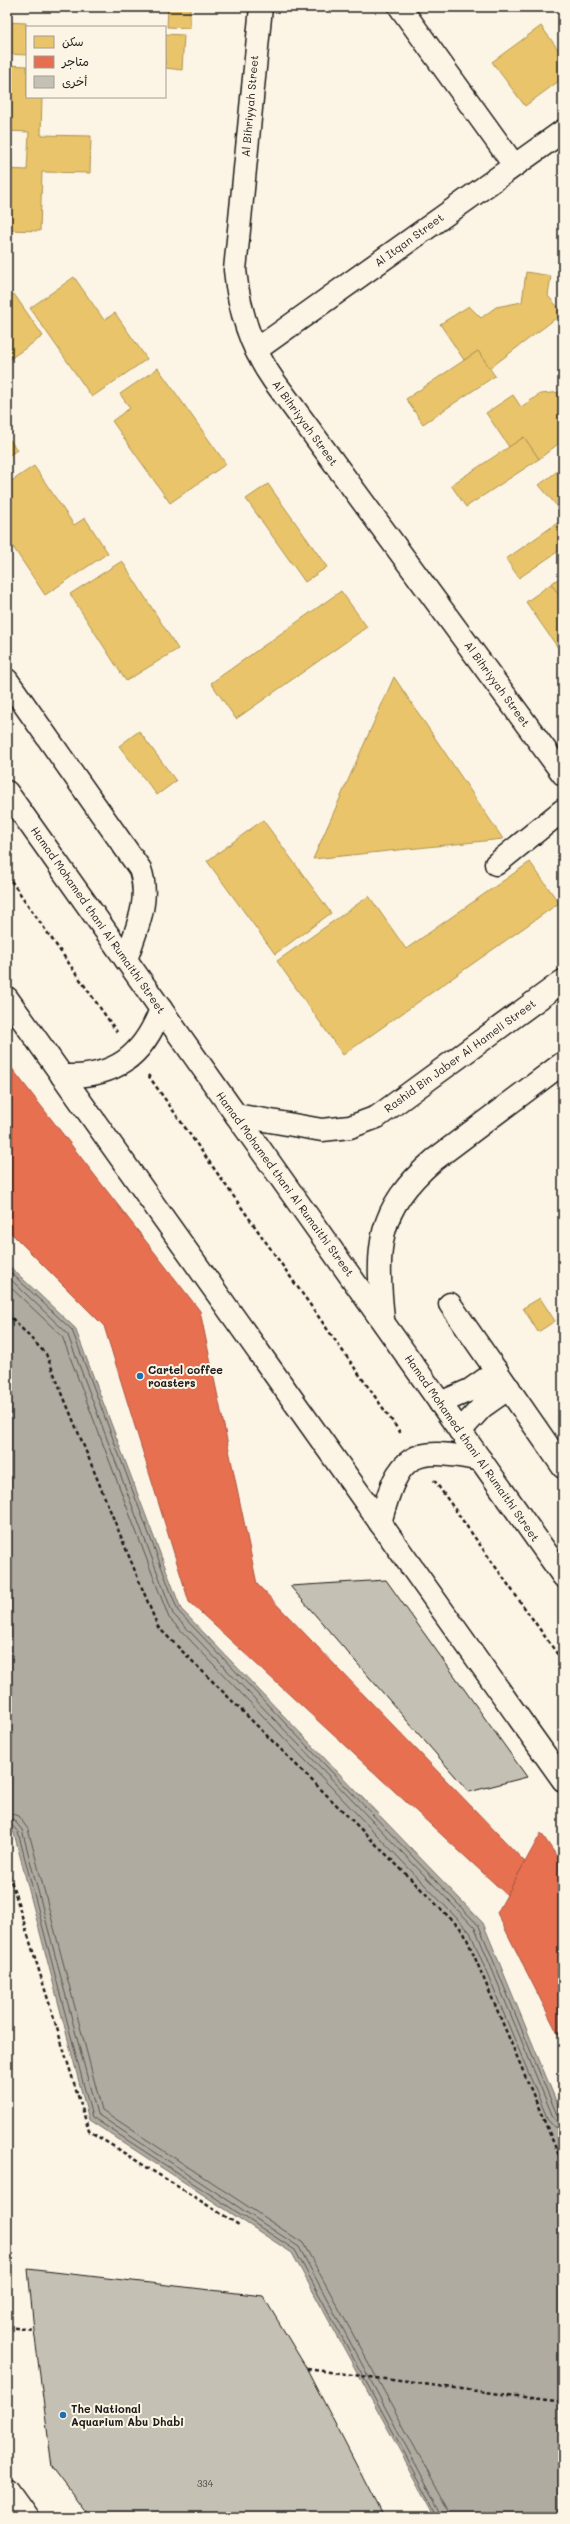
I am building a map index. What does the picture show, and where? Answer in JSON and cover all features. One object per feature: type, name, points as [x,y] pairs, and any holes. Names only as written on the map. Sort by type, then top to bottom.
[{"type":"street","name":"Al Bihriyyah Street","points":[[261,7],[235,270],[238,298],[245,325],[256,350],[274,381],[563,774]]},
{"type":"street","points":[[400,7],[514,165]]},
{"type":"street","name":"Al Itqan Street","points":[[256,350],[563,130]]},
{"type":"street","points":[[7,680],[140,869],[144,882],[145,896],[143,910],[126,960]]},
{"type":"street","name":"Hamad Mohamed thani Al Rumaithi Street","points":[[7,792],[383,1319],[563,1576]]},
{"type":"street","points":[[496,864],[563,810]]},
{"type":"street","name":"Rashid Bin Jaber Al Hameli Street","points":[[236,1115],[322,1130],[350,1127],[377,1117],[563,981]]},
{"type":"street","points":[[7,998],[563,1780]]},
{"type":"street","points":[[62,1076],[81,1076],[100,1073],[118,1066],[133,1055],[149,1036],[161,1009]]},
{"type":"street","points":[[383,1319],[378,1268],[380,1243],[387,1219],[399,1197],[415,1177],[434,1160],[563,1063]]},
{"type":"street","points":[[450,1304],[563,1468]]},
{"type":"street","points":[[440,1402],[470,1390],[503,1380]]},
{"type":"street","points":[[460,1430],[482,1407],[503,1380]]},
{"type":"street","points":[[380,1523],[395,1477],[404,1465],[417,1456],[433,1453],[481,1460]]},
{"type":"street","points":[[7,2489],[27,2517]]},
{"type":"path","points":[[7,875],[563,1662]]},
{"type":"path","points":[[7,1314],[46,1354],[158,1627],[464,1932],[563,2165]]},
{"type":"path","points":[[7,1868],[89,2131],[239,2225]]},
{"type":"path","points":[[7,2327],[34,2330]]},
{"type":"path","points":[[307,2369],[563,2402]]},
{"type":"water","points":[[7,1264],[75,1328],[181,1609],[483,1923],[563,2118],[563,2517],[436,2517],[292,2253],[89,2120],[14,1833],[7,1825]]},
{"type":"building: سكن","points":[[168,7],[190,7],[190,28],[167,27]]},
{"type":"building: سكن","points":[[7,22],[26,23],[26,55],[7,54]]},
{"type":"building: سكن","points":[[541,26],[563,56],[563,78],[525,106],[492,62]]},
{"type":"building: سكن","points":[[166,34],[184,35],[182,70],[166,68]]},
{"type":"building: سكن","points":[[7,65],[26,66],[26,98],[42,98],[41,135],[91,136],[90,173],[42,172],[40,231],[7,230],[7,169],[27,170],[29,132],[7,131]]},
{"type":"building: سكن","points":[[526,272],[551,276],[548,296],[563,313],[490,368],[478,351],[464,360],[440,324],[469,306],[481,318],[496,307],[522,302]]},
{"type":"building: سكن","points":[[74,277],[104,320],[115,313],[147,359],[92,397],[30,308]]},
{"type":"building: سكن","points":[[14,294],[43,336],[7,361],[7,299]]},
{"type":"building: سكن","points":[[478,351],[495,376],[423,424],[406,399]]},
{"type":"building: سكن","points":[[158,368],[226,464],[170,503],[112,421],[130,408],[120,394]]},
{"type":"building: سكن","points":[[563,384],[563,440],[539,459],[524,437],[509,447],[486,413],[513,395],[521,407],[540,394],[562,392]]},
{"type":"building: سكن","points":[[7,436],[17,450],[7,457]]},
{"type":"building: سكن","points":[[524,437],[539,459],[466,507],[451,485]]},
{"type":"building: سكن","points":[[34,466],[74,525],[85,518],[108,553],[45,595],[7,538],[7,484]]},
{"type":"building: سكن","points":[[563,467],[563,513],[539,485]]},
{"type":"building: سكن","points":[[268,484],[327,567],[305,582],[246,499]]},
{"type":"building: سكن","points":[[563,519],[563,548],[519,578],[506,559]]},
{"type":"building: سكن","points":[[122,561],[178,649],[126,681],[70,594]]},
{"type":"building: سكن","points":[[563,575],[563,600],[551,584]]},
{"type":"building: سكن","points":[[551,584],[563,600],[563,655],[526,602]]},
{"type":"building: سكن","points":[[341,591],[367,627],[236,719],[211,683]]},
{"type":"building: سكن","points":[[394,677],[503,839],[313,859]]},
{"type":"building: سكن","points":[[139,731],[176,781],[157,795],[119,746]]},
{"type":"building: سكن","points":[[263,820],[331,913],[275,954],[207,861]]},
{"type":"building: سكن","points":[[530,862],[559,903],[343,1055],[277,961],[369,896],[406,949]]},
{"type":"building: سكن","points":[[540,1298],[555,1321],[538,1332],[523,1308]]},
{"type":"building: متاجر","points":[[7,1062],[200,1311],[257,1584],[525,1862],[507,1895],[189,1602],[104,1326],[7,1229]]},
{"type":"building: متاجر","points":[[541,1833],[563,1865],[563,2044],[497,1913]]},
{"type":"building: أخرى","points":[[386,1580],[527,1777],[469,1792],[290,1586]]},
{"type":"building: أخرى","points":[[28,2269],[263,2296],[307,2369],[383,2517],[90,2517],[52,2467],[34,2330]]},
{"type":"place","name":"Cartel coffee roasters","points":[[140,1376]]},
{"type":"place","name":"The National Aquarium Abu Dhabi","points":[[63,2415]]}]
